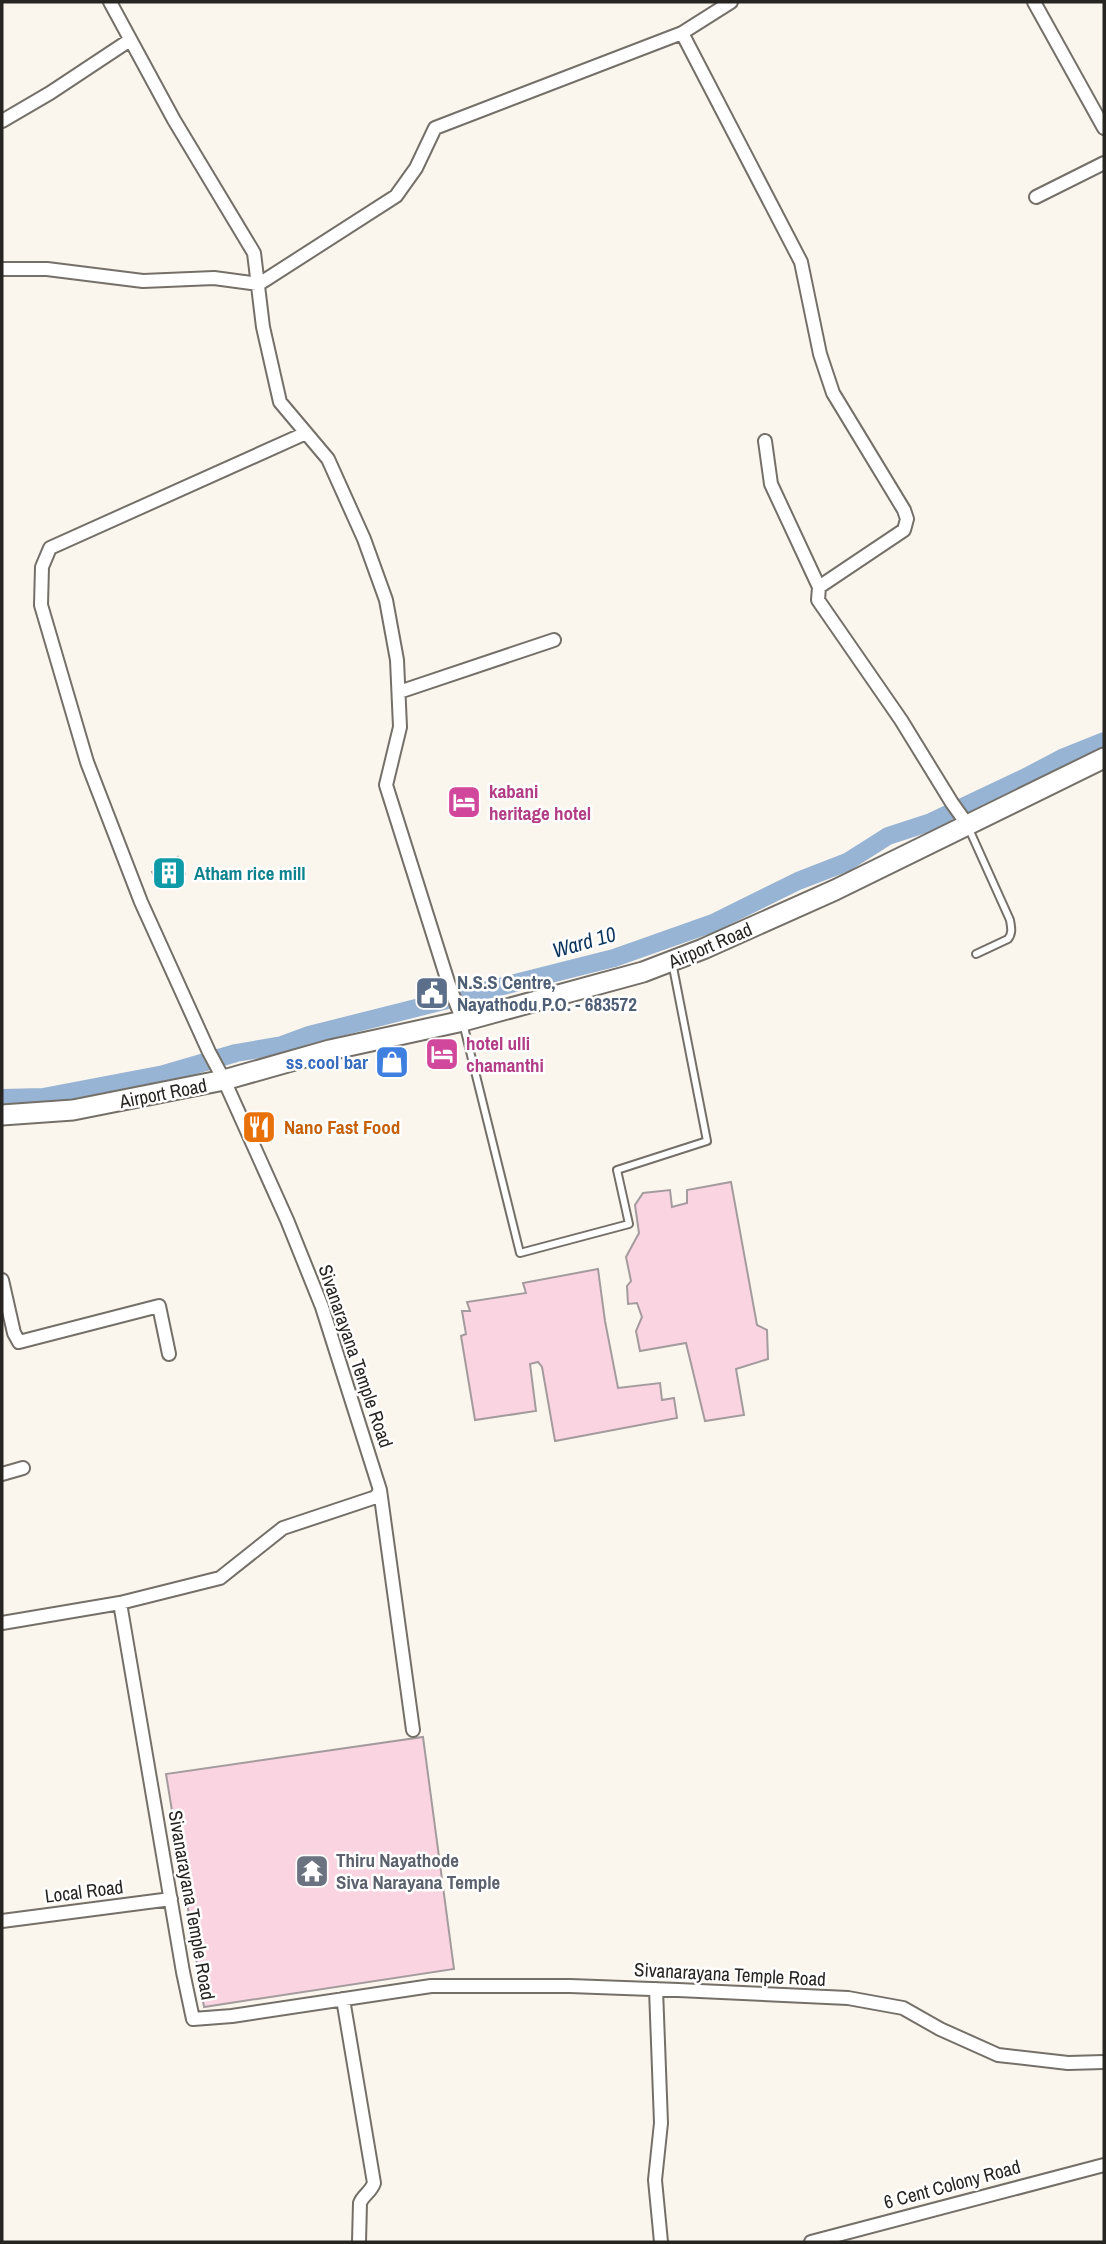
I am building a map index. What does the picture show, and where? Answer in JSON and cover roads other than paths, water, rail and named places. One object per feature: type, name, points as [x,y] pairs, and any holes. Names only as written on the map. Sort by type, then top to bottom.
[{"type":"main road","name":"Airport Road","points":[[2,1115],[73,1110],[330,1051],[643,972],[704,949],[835,890],[1104,758]]},
{"type":"street","points":[[110,2],[174,120],[254,253],[263,327],[280,402],[328,459],[364,539],[386,600],[397,660],[400,727],[386,785],[449,985],[462,1018]]},
{"type":"street","points":[[2,269],[47,269],[143,281],[214,278],[259,284],[396,196],[416,168],[435,128],[682,33],[731,2]]},
{"type":"street","points":[[1034,2],[1104,128]]},
{"type":"street","points":[[682,33],[801,262],[820,354],[833,393],[907,519],[904,530],[819,587]]},
{"type":"street","points":[[2,121],[130,40]]},
{"type":"street","points":[[1036,197],[1104,163]]},
{"type":"street","name":"Sivanarayana Temple Road","points":[[306,433],[50,548],[42,567],[41,605],[87,762],[141,902],[287,1220],[322,1307],[380,1490],[413,1730]]},
{"type":"street","points":[[765,441],[771,484],[819,587],[818,600],[901,720],[967,824]]},
{"type":"street","points":[[399,692],[554,640]]},
{"type":"street","points":[[2,1280],[14,1333],[19,1342],[159,1306],[169,1354]]},
{"type":"street","points":[[2,1474],[23,1468]]},
{"type":"street","points":[[2,1623],[120,1603],[220,1578],[283,1528],[376,1497],[380,1490]]},
{"type":"street","name":"Sivanarayana Temple Road","points":[[120,1603],[193,2019],[232,2016],[431,1986],[570,1986],[848,1998],[903,2008],[940,2029],[998,2055],[1068,2063],[1104,2062]]},
{"type":"street","name":"Local Road","points":[[2,1921],[171,1899]]},
{"type":"street","points":[[656,1989],[661,2123],[655,2180],[661,2242]]},
{"type":"street","points":[[343,1999],[374,2183],[371,2191],[360,2203],[359,2242]]},
{"type":"street","name":"6 Cent Colony Road","points":[[811,2242],[1104,2165]]},
{"type":"lane","points":[[967,824],[1012,930],[1008,939],[976,954]]},
{"type":"lane","points":[[462,1018],[520,1253],[629,1224],[617,1170],[707,1141],[671,961]]},
{"type":"waterway","name":"Ward 10","points":[[2,1098],[43,1097],[164,1074],[236,1053],[282,1045],[309,1035],[614,958],[713,923],[798,881],[847,862],[888,836],[931,822],[1064,757],[1104,741]]},
{"type":"place","name":"kabani heritage hotel","points":[[464,802]]},
{"type":"place","name":"Atham rice mill","points":[[169,873]]},
{"type":"place","name":"N.S.S Centre, Nayathodu P.O. - 683572","points":[[432,993]]},
{"type":"place","name":"hotel ulli chamanthi","points":[[442,1054]]},
{"type":"place","name":"ss cool bar","points":[[392,1062]]},
{"type":"place","name":"Nano Fast Food","points":[[259,1127]]},
{"type":"place","name":"Thiru Nayathode Siva Narayana Temple","points":[[312,1871]]}]
